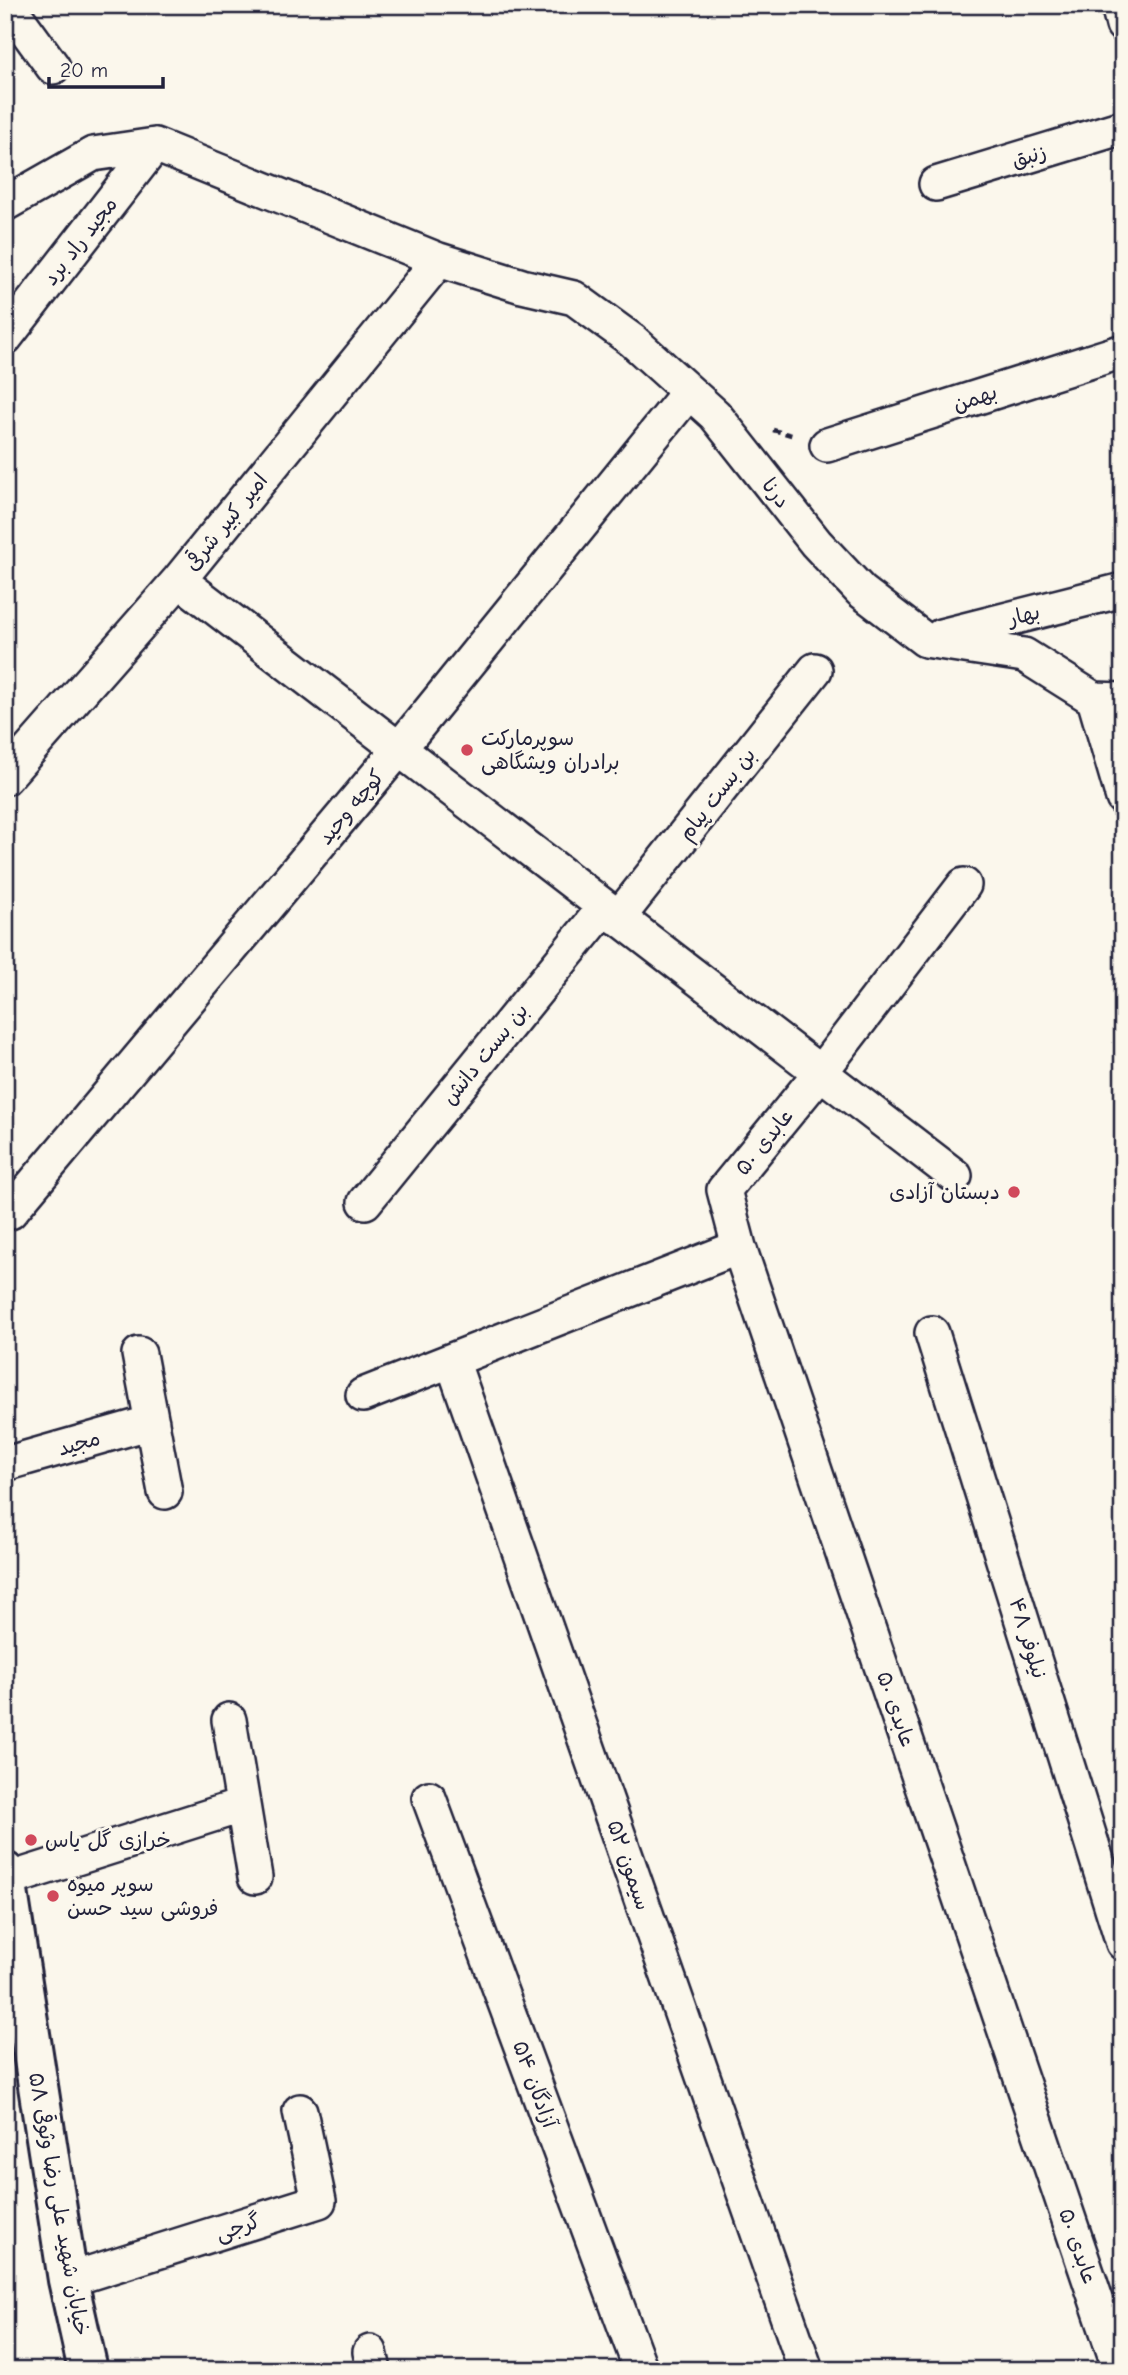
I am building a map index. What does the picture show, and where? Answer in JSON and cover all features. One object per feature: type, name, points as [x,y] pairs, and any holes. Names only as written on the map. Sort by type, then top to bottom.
[{"type":"street","points":[[8,5],[53,67]]},
{"type":"street","points":[[1118,5],[1123,25]]},
{"type":"street","name":"زنبق","points":[[936,184],[1123,127]]},
{"type":"street","points":[[5,204],[93,154],[155,145]]},
{"type":"street","name":"درنا","points":[[155,145],[287,196],[439,260],[522,286],[574,298],[634,341],[715,415],[816,543],[861,591],[925,640],[1024,654],[1108,699]]},
{"type":"street","name":"مجید راد برد","points":[[5,338],[155,145]]},
{"type":"street","name":"امیر کبیر شرقی","points":[[5,778],[179,580],[439,260]]},
{"type":"street","name":"بهمن","points":[[827,444],[1123,351]]},
{"type":"street","name":"کوچه وحید","points":[[5,1213],[10,1212],[399,749],[688,393]]},
{"type":"street","points":[[179,580],[955,1176]]},
{"type":"street","name":"بهار","points":[[925,640],[1123,590]]},
{"type":"street","name":"بن بست پیام","points":[[611,913],[815,670]]},
{"type":"street","points":[[1108,699],[1123,798]]},
{"type":"street","points":[[820,1073],[964,885]]},
{"type":"street","name":"بن بست دانش","points":[[365,1202],[611,913]]},
{"type":"street","name":"عابدی ۵۰","points":[[820,1073],[724,1190],[739,1247],[1120,2370]]},
{"type":"street","points":[[363,1395],[739,1247]]},
{"type":"street","name":"نیلوفر ۴۸","points":[[932,1333],[1123,1943]]},
{"type":"street","points":[[139,1354],[164,1492]]},
{"type":"street","name":"سیمون ۵۲","points":[[452,1360],[806,2370]]},
{"type":"street","name":"مجید","points":[[5,1464],[152,1422]]},
{"type":"street","points":[[229,1720],[241,1806],[255,1877]]},
{"type":"street","name":"آزادگان ۵۴","points":[[429,1798],[640,2370]]},
{"type":"street","points":[[6,1876],[241,1806]]},
{"type":"street","name":"خیابان شهید علی رضا وثوقی ۵۸","points":[[6,1876],[68,2280],[88,2370]]},
{"type":"street","name":"گرجی","points":[[68,2280],[319,2201],[300,2110]]},
{"type":"place","name":"سوپرمارکت برادران ویشگاهی","points":[[467,750]]},
{"type":"place","name":"دبستان آزادی","points":[[1014,1192]]},
{"type":"place","name":"خرازی گل یاس","points":[[31,1840]]},
{"type":"place","name":"سوپر میوه فروشی سید حسن","points":[[53,1896]]}]
